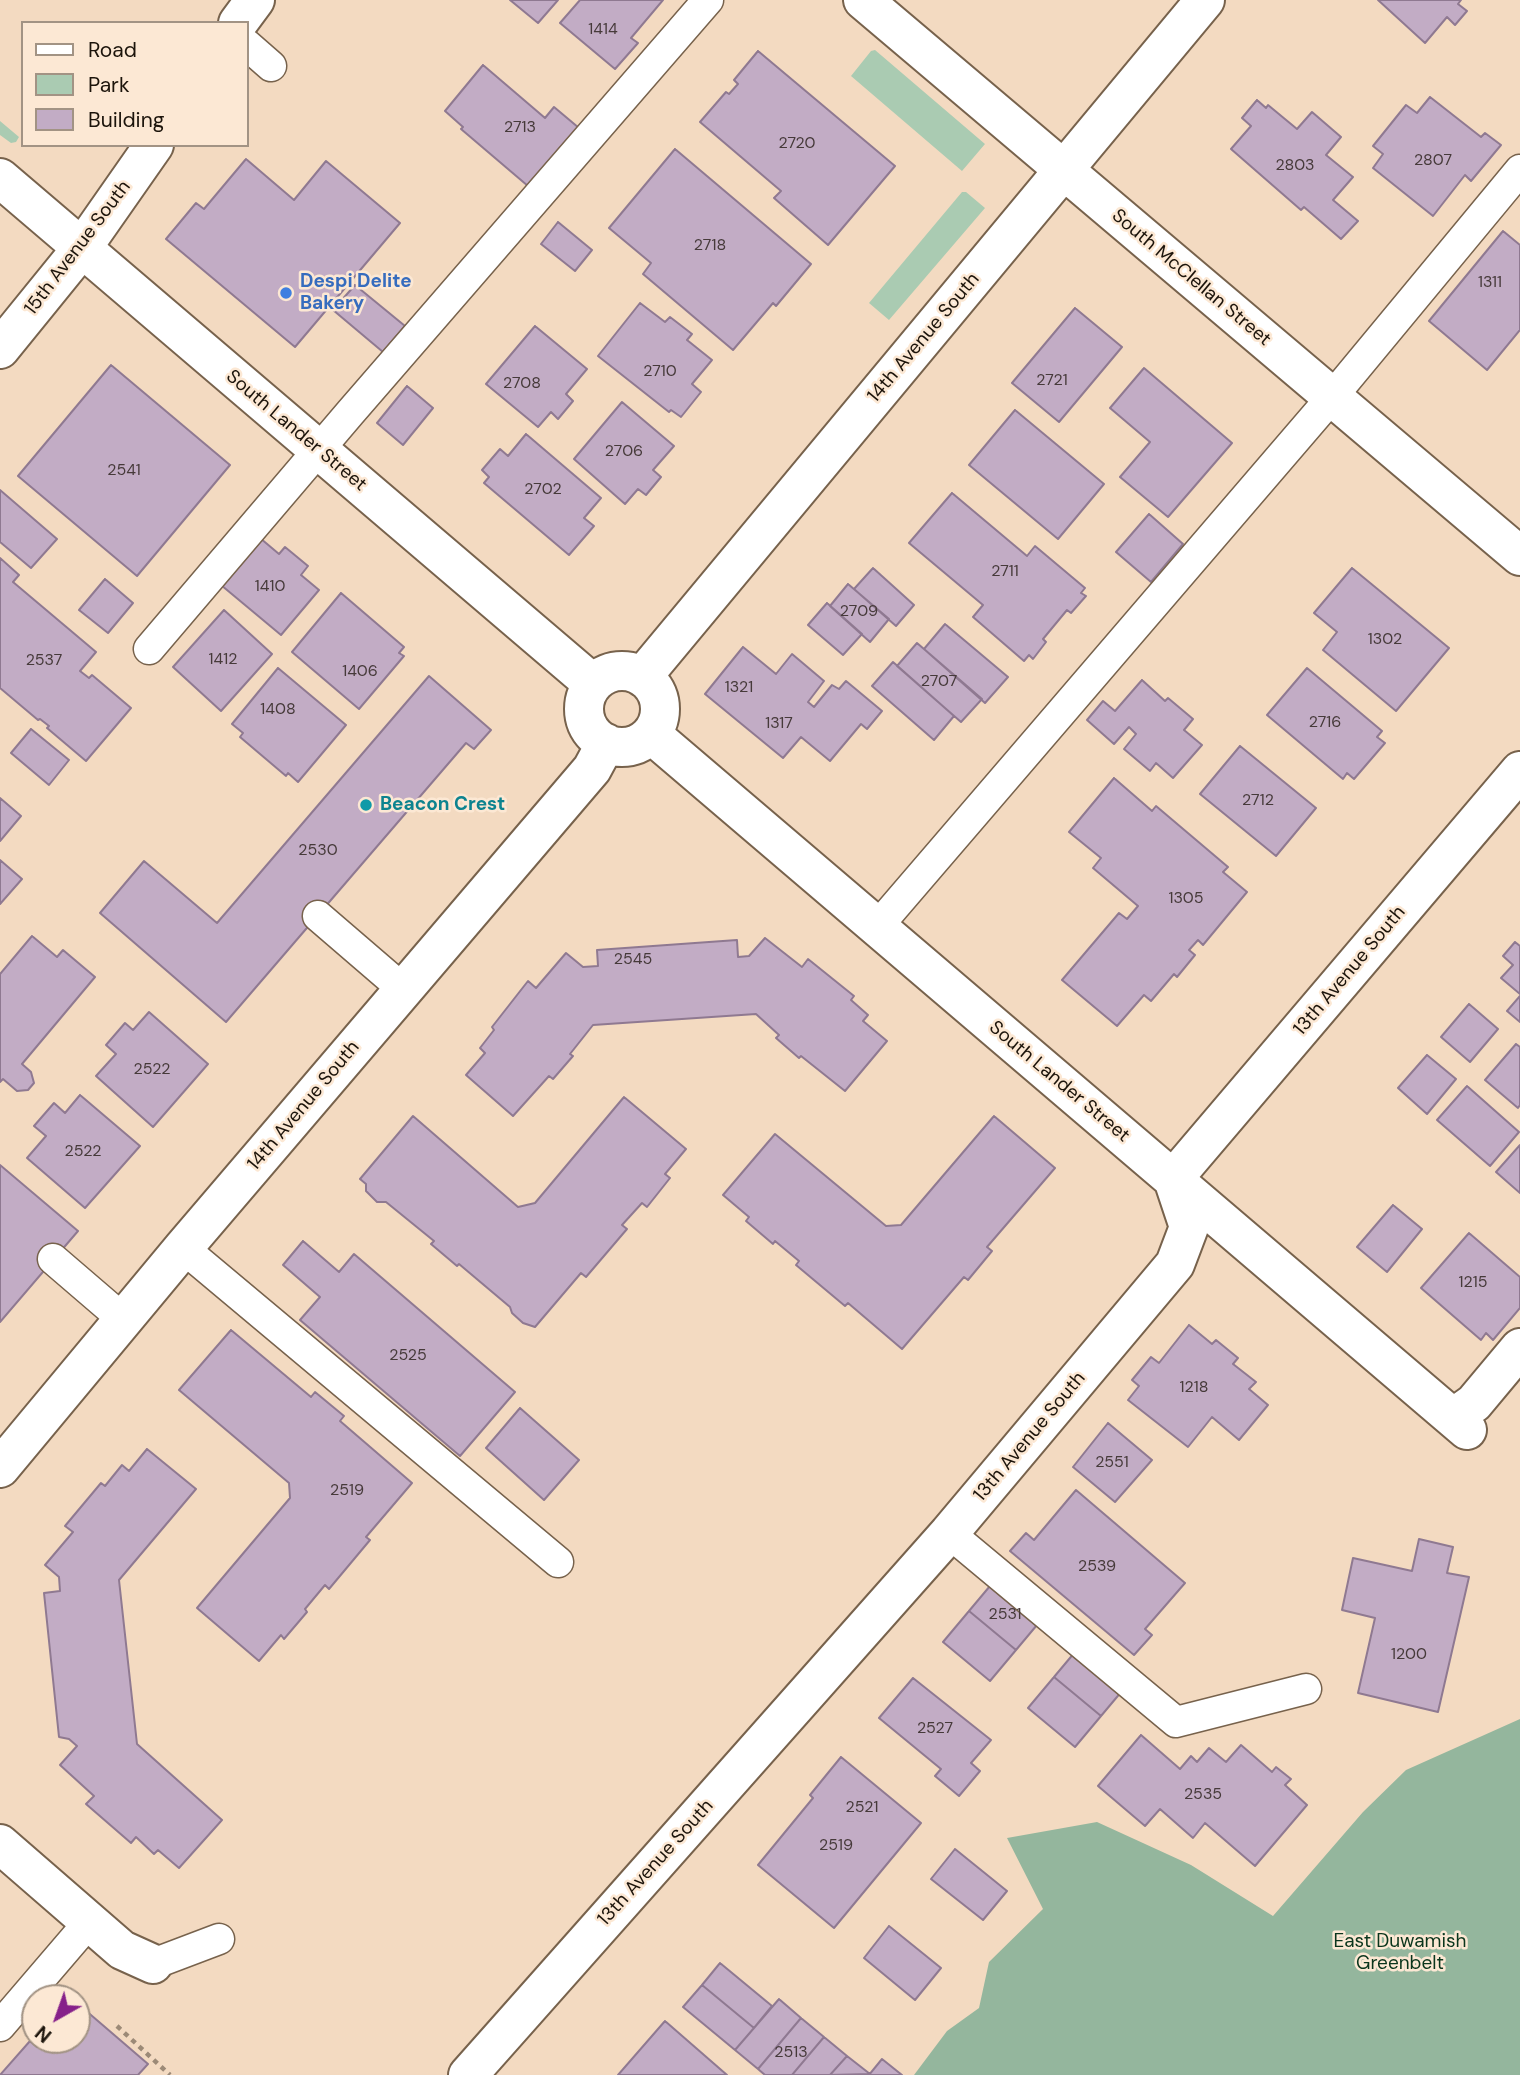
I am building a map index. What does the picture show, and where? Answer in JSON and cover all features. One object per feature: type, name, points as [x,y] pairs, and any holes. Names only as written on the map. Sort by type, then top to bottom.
[{"type":"street","points":[[240,21],[255,0]]},
{"type":"street","name":"South McClellan Street","points":[[863,0],[1520,556]]},
{"type":"street","name":"14th Avenue South","points":[[642,677],[1205,0]]},
{"type":"street","name":"15th Avenue South","points":[[0,349],[82,248],[152,147]]},
{"type":"street","name":"South Lander Street","points":[[0,178],[592,683]]},
{"type":"street","points":[[619,670],[634,672],[642,677],[656,691],[660,706],[658,721],[651,734],[639,743],[625,747],[597,738],[587,724],[583,711],[585,696],[592,683],[604,674],[619,670]]},
{"type":"street","name":"South Lander Street","points":[[651,734],[1460,1424],[1520,1348]]},
{"type":"street","name":"14th Avenue South","points":[[0,1468],[183,1248],[592,769],[606,743]]},
{"type":"street","name":"13th Avenue South","points":[[468,2075],[949,1533],[1175,1264],[1189,1227],[1173,1180],[1520,771]]},
{"type":"street","points":[[0,1844],[122,1950],[153,1964]]},
{"type":"lane","points":[[149,649],[708,0]]},
{"type":"lane","points":[[248,46],[271,66]]},
{"type":"lane","points":[[877,927],[1332,397],[1520,170]]},
{"type":"lane","points":[[318,916],[404,990]]},
{"type":"lane","points":[[183,1248],[558,1562]]},
{"type":"lane","points":[[53,1259],[124,1320]]},
{"type":"lane","points":[[949,1533],[1176,1722],[1306,1689]]},
{"type":"lane","points":[[0,2026],[90,1921]]},
{"type":"lane","points":[[153,1964],[219,1939]]},
{"type":"path","points":[[117,2026],[170,2075]]},
{"type":"green space","points":[[875,50],[985,144],[962,171],[851,76],[871,51]]},
{"type":"green space","points":[[0,121],[19,137],[16,142],[11,143],[0,135]]},
{"type":"green space","points":[[962,192],[966,192],[985,208],[889,320],[869,303]]},
{"type":"green space","name":"East Duwamish Greenbelt","points":[[1520,1719],[1520,2075],[914,2075],[947,2031],[979,2008],[989,1962],[1043,1909],[1007,1838],[1097,1822],[1191,1865],[1273,1916],[1363,1812],[1406,1770]]},
{"type":"building","points":[[510,0],[558,0],[538,23]]},
{"type":"building","points":[[580,0],[663,0],[631,38],[638,43],[615,69],[560,23]]},
{"type":"building","points":[[1378,0],[1461,0],[1458,4],[1467,11],[1455,25],[1447,17],[1425,43]]},
{"type":"building","points":[[758,51],[895,166],[828,245],[774,198],[781,191],[700,122],[726,92],[729,94],[738,84],[734,80]]},
{"type":"building","points":[[483,65],[545,118],[554,107],[579,128],[535,192],[461,129],[463,127],[445,111]]},
{"type":"building","points":[[1430,97],[1481,137],[1485,133],[1501,145],[1471,181],[1465,175],[1433,216],[1373,168],[1383,154],[1373,146],[1406,105],[1417,113]]},
{"type":"building","points":[[1257,100],[1266,108],[1268,105],[1297,129],[1312,112],[1341,137],[1326,155],[1353,177],[1333,200],[1358,221],[1341,239],[1304,207],[1301,210],[1231,149],[1251,126],[1242,118]]},
{"type":"building","points":[[675,149],[811,264],[776,306],[773,303],[733,350],[643,274],[651,263],[609,228]]},
{"type":"building","name":"Despi Delite Bakery","points":[[246,159],[294,200],[326,161],[400,223],[295,347],[166,239],[196,203],[204,209]]},
{"type":"building","points":[[558,222],[592,250],[575,271],[541,244]]},
{"type":"building","points":[[1503,231],[1520,245],[1520,330],[1487,370],[1429,321]]},
{"type":"building","points":[[355,285],[405,326],[383,352],[333,310]]},
{"type":"building","points":[[640,303],[665,322],[670,317],[692,334],[687,340],[712,360],[692,384],[701,392],[681,417],[671,410],[669,412],[598,356]]},
{"type":"building","points":[[1075,308],[1122,347],[1059,422],[1012,383]]},
{"type":"building","points":[[535,326],[587,369],[566,394],[573,401],[558,419],[551,412],[538,427],[486,384]]},
{"type":"building","points":[[111,365],[230,465],[137,576],[18,476]]},
{"type":"building","points":[[1144,368],[1232,443],[1168,517],[1120,477],[1150,442],[1110,408]]},
{"type":"building","points":[[407,386],[433,408],[403,445],[377,423]]},
{"type":"building","points":[[622,402],[674,446],[653,470],[661,477],[646,495],[638,489],[625,504],[574,459]]},
{"type":"building","points":[[1015,410],[1104,484],[1058,539],[969,465]]},
{"type":"building","points":[[526,434],[601,498],[584,518],[594,526],[569,555],[484,483],[489,477],[482,470],[500,449],[508,456]]},
{"type":"building","points":[[0,490],[57,539],[31,568],[0,542]]},
{"type":"building","points":[[952,493],[1027,556],[1035,546],[1085,588],[1081,593],[1086,596],[1071,613],[1067,610],[1043,639],[1046,642],[1033,659],[1029,655],[1024,661],[973,617],[983,605],[909,543]]},
{"type":"building","points":[[1149,514],[1183,544],[1151,582],[1116,552]]},
{"type":"building","points":[[260,538],[279,554],[285,547],[308,566],[301,575],[319,590],[281,635],[221,585]]},
{"type":"building","points":[[0,558],[19,575],[13,582],[96,652],[80,671],[89,678],[92,675],[131,708],[86,761],[47,728],[49,726],[0,688]]},
{"type":"building","points":[[873,568],[914,605],[896,626],[854,589]]},
{"type":"building","points":[[1352,568],[1449,648],[1396,711],[1323,650],[1337,632],[1314,613]]},
{"type":"building","points":[[105,579],[133,603],[108,633],[79,610]]},
{"type":"building","points":[[848,584],[889,619],[870,642],[830,606]]},
{"type":"building","points":[[341,593],[404,647],[399,653],[404,656],[359,709],[292,652]]},
{"type":"building","points":[[827,603],[862,634],[843,655],[808,625]]},
{"type":"building","points":[[224,610],[272,654],[221,711],[173,667]]},
{"type":"building","points":[[945,624],[1008,677],[985,703],[924,649]]},
{"type":"building","points":[[917,643],[982,699],[961,722],[897,666]]},
{"type":"building","points":[[743,647],[776,674],[792,654],[824,681],[808,702],[814,707],[832,685],[839,689],[846,681],[882,711],[867,729],[861,724],[830,761],[801,737],[783,758],[705,694]]},
{"type":"building","points":[[893,662],[954,716],[934,740],[872,686]]},
{"type":"building","points":[[278,668],[346,725],[298,782],[288,773],[286,776],[240,737],[243,733],[232,724]]},
{"type":"building","points":[[1307,668],[1382,731],[1377,737],[1385,743],[1354,779],[1347,773],[1343,779],[1267,715]]},
{"type":"building","name":"Beacon Crest","points":[[429,676],[491,730],[474,749],[466,743],[226,1022],[100,913],[144,861],[217,923]]},
{"type":"building","points":[[1142,680],[1165,701],[1168,698],[1193,719],[1184,730],[1202,745],[1173,778],[1156,763],[1150,771],[1124,749],[1136,734],[1129,727],[1114,744],[1087,720],[1103,701],[1115,711]]},
{"type":"building","points":[[31,729],[69,760],[49,785],[11,753]]},
{"type":"building","points":[[1240,746],[1316,808],[1276,856],[1200,794]]},
{"type":"building","points":[[1114,778],[1152,811],[1156,806],[1228,867],[1223,872],[1247,892],[1203,945],[1198,940],[1189,950],[1195,955],[1177,977],[1174,974],[1151,1001],[1144,995],[1117,1026],[1062,980],[1119,913],[1127,919],[1138,906],[1093,868],[1101,858],[1069,832]]},
{"type":"building","points":[[0,798],[21,816],[0,841]]},
{"type":"building","points":[[0,860],[22,879],[0,904]]},
{"type":"building","points":[[32,936],[57,957],[63,950],[95,977],[22,1064],[31,1072],[34,1083],[28,1090],[17,1091],[3,1079],[0,1082],[0,974]]},
{"type":"building","points":[[765,938],[802,967],[808,959],[854,996],[851,1000],[868,1015],[863,1021],[887,1041],[845,1091],[801,1056],[799,1058],[776,1038],[779,1035],[756,1014],[593,1025],[570,1054],[573,1056],[553,1079],[549,1076],[513,1116],[466,1075],[485,1053],[480,1048],[494,1030],[492,1027],[528,981],[536,988],[566,953],[583,967],[598,966],[597,950],[737,940],[738,957],[749,956]]},
{"type":"building","points":[[1515,942],[1520,946],[1520,994],[1501,978],[1513,965],[1503,956]]},
{"type":"building","points":[[1520,996],[1520,1022],[1507,1011]]},
{"type":"building","points":[[1469,1004],[1498,1029],[1470,1062],[1441,1037]]},
{"type":"building","points":[[149,1012],[208,1064],[153,1127],[96,1076],[116,1054],[106,1045],[125,1023],[133,1030]]},
{"type":"building","points":[[1516,1044],[1520,1047],[1518,1108],[1485,1080]]},
{"type":"building","points":[[1427,1055],[1456,1079],[1427,1114],[1398,1088]]},
{"type":"building","points":[[1467,1086],[1519,1132],[1490,1166],[1437,1120]]},
{"type":"building","points":[[80,1095],[140,1146],[85,1208],[27,1158],[46,1136],[34,1126],[54,1103],[65,1113]]},
{"type":"building","points":[[624,1097],[686,1149],[665,1174],[670,1178],[647,1207],[642,1203],[622,1225],[627,1229],[586,1277],[581,1273],[535,1327],[523,1323],[512,1313],[510,1307],[431,1244],[434,1241],[386,1202],[377,1202],[366,1191],[366,1184],[360,1179],[413,1116],[518,1207],[535,1203]]},
{"type":"building","points":[[994,1116],[1055,1168],[987,1247],[992,1251],[968,1280],[964,1277],[902,1349],[848,1303],[845,1306],[796,1265],[799,1261],[746,1221],[749,1217],[723,1195],[775,1134],[886,1226],[901,1225]]},
{"type":"building","points":[[1520,1145],[1520,1193],[1496,1172]]},
{"type":"building","points":[[0,1165],[78,1231],[0,1322]]},
{"type":"building","points":[[1393,1205],[1422,1229],[1387,1272],[1357,1247]]},
{"type":"building","points":[[1469,1233],[1520,1277],[1520,1308],[1493,1340],[1486,1333],[1481,1340],[1421,1288]]},
{"type":"building","points":[[303,1241],[339,1272],[354,1254],[515,1392],[460,1456],[300,1320],[320,1297],[283,1265]]},
{"type":"building","points":[[1189,1325],[1212,1344],[1216,1340],[1238,1358],[1233,1364],[1256,1382],[1249,1389],[1268,1405],[1239,1440],[1212,1417],[1188,1447],[1128,1400],[1139,1386],[1132,1380],[1151,1357],[1159,1363]]},
{"type":"building","points":[[231,1330],[311,1397],[315,1392],[344,1416],[340,1421],[412,1483],[366,1537],[370,1540],[329,1589],[325,1585],[284,1639],[281,1635],[259,1661],[197,1608],[290,1498],[289,1483],[179,1390]]},
{"type":"building","points":[[520,1408],[579,1460],[544,1500],[486,1448]]},
{"type":"building","points":[[1108,1423],[1152,1460],[1115,1502],[1073,1467]]},
{"type":"building","points":[[147,1449],[196,1489],[119,1580],[137,1744],[222,1820],[179,1868],[158,1850],[154,1854],[136,1837],[131,1843],[86,1804],[94,1796],[60,1765],[77,1746],[69,1739],[59,1737],[44,1593],[60,1591],[59,1577],[45,1565],[73,1532],[65,1526],[101,1483],[105,1486],[122,1465],[129,1471]]},
{"type":"building","points":[[1076,1490],[1185,1583],[1145,1629],[1152,1635],[1134,1655],[1010,1551],[1026,1533],[1034,1540]]},
{"type":"building","points":[[1419,1539],[1453,1547],[1447,1573],[1469,1577],[1438,1712],[1358,1693],[1375,1618],[1342,1610],[1353,1558],[1412,1571]]},
{"type":"building","points":[[995,1580],[1042,1619],[1016,1650],[969,1611]]},
{"type":"building","points":[[969,1611],[1016,1650],[990,1681],[943,1642]]},
{"type":"building","points":[[1080,1646],[1127,1685],[1101,1716],[1054,1677]]},
{"type":"building","points":[[1054,1677],[1101,1716],[1075,1747],[1028,1708]]},
{"type":"building","points":[[913,1678],[991,1740],[971,1763],[980,1771],[959,1796],[935,1776],[941,1769],[879,1718]]},
{"type":"building","points":[[1141,1735],[1180,1769],[1191,1756],[1197,1762],[1209,1748],[1226,1762],[1241,1745],[1272,1772],[1276,1767],[1291,1779],[1285,1785],[1307,1805],[1255,1866],[1205,1823],[1193,1838],[1160,1809],[1145,1826],[1098,1786]]},
{"type":"building","points":[[841,1757],[921,1823],[834,1928],[758,1865],[813,1798],[810,1795]]},
{"type":"building","points":[[955,1849],[1007,1891],[983,1920],[931,1879]]},
{"type":"building","points":[[889,1926],[941,1968],[915,2000],[864,1958]]},
{"type":"building","points":[[720,1963],[772,2006],[754,2028],[702,1985]]},
{"type":"building","points":[[702,1985],[754,2028],[735,2050],[683,2007]]},
{"type":"building","points":[[779,1999],[801,2018],[758,2069],[735,2050]]},
{"type":"building","points":[[91,2015],[148,2064],[138,2075],[0,2075],[21,2051],[21,2054],[91,2054]]},
{"type":"building","points":[[801,2018],[824,2037],[792,2075],[765,2075],[758,2069]]},
{"type":"building","points":[[665,2021],[727,2075],[618,2075]]},
{"type":"building","points":[[824,2037],[847,2056],[830,2075],[792,2075]]},
{"type":"building","points":[[847,2056],[870,2074],[830,2075]]},
{"type":"building","points":[[882,2059],[902,2075],[869,2075]]},
{"type":"place","name":"Despi Delite Bakery","points":[[286,293]]},
{"type":"place","name":"Beacon Crest","points":[[366,805]]}]
